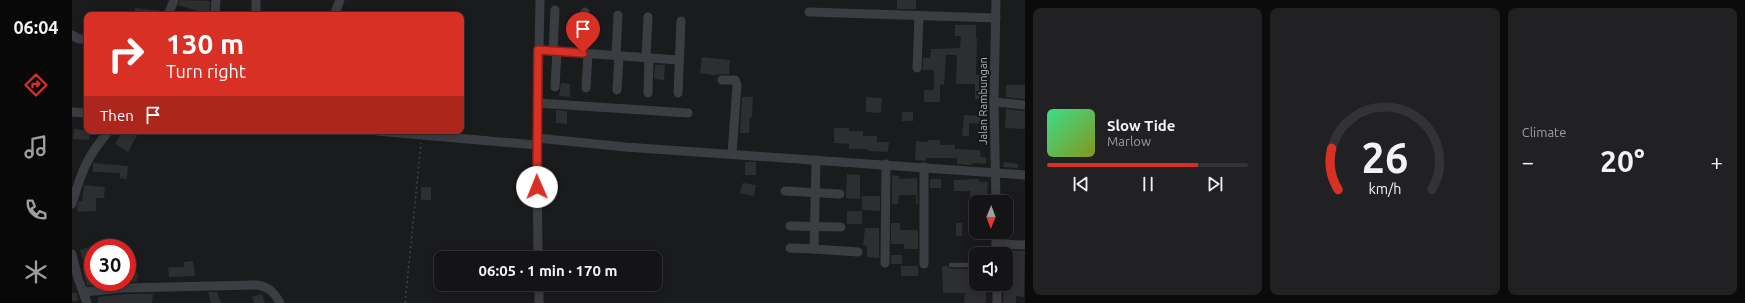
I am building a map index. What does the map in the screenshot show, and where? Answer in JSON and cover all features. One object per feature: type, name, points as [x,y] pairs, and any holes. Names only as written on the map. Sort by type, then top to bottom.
[{"type":"street","points":[[169,12],[174,0]]},
{"type":"street","points":[[215,12],[216,0]]},
{"type":"street","points":[[256,0],[256,12]]},
{"type":"street","points":[[335,12],[340,0]]},
{"type":"street","points":[[538,251],[537,103],[540,0]]},
{"type":"street","name":"Jalan Rambungan","points":[[996,0],[994,102],[996,195]]},
{"type":"street","points":[[555,10],[555,87]]},
{"type":"street","points":[[585,12],[586,88]]},
{"type":"street","points":[[809,12],[919,17],[996,18]]},
{"type":"street","points":[[617,90],[618,15]]},
{"type":"street","points":[[916,68],[919,17]]},
{"type":"street","points":[[648,18],[648,93]]},
{"type":"street","points":[[678,93],[681,21]]},
{"type":"street","points":[[72,36],[84,39]]},
{"type":"street","points":[[538,50],[679,60]]},
{"type":"street","points":[[722,80],[735,80],[738,85],[732,154]]},
{"type":"street","points":[[994,102],[1025,105]]},
{"type":"street","points":[[537,103],[688,113]]},
{"type":"street","points":[[72,112],[84,113]]},
{"type":"street","points":[[72,204],[78,182],[92,151],[106,134]]},
{"type":"street","points":[[410,134],[886,164],[1025,175]]},
{"type":"street","points":[[814,249],[816,160]]},
{"type":"street","points":[[885,263],[886,164]]},
{"type":"street","points":[[924,167],[924,264]]},
{"type":"street","points":[[785,191],[840,194]]},
{"type":"street","points":[[790,226],[841,227]]},
{"type":"street","points":[[996,239],[996,244],[1025,245]]},
{"type":"street","points":[[790,248],[858,252]]},
{"type":"street","points":[[72,254],[78,278],[87,303]]},
{"type":"street","points":[[136,285],[257,285],[270,289],[280,303]]},
{"type":"street","points":[[84,292],[90,291]]},
{"type":"street","points":[[539,291],[539,303]]},
{"type":"street","points":[[997,291],[997,303]]},
{"type":"lane","points":[[951,265],[969,265]]},
{"type":"path","points":[[405,303],[422,135]]},
{"type":"building","points":[[180,0],[210,1],[209,12],[198,12],[178,5]]},
{"type":"building","points":[[897,0],[916,0],[916,9],[897,9]]},
{"type":"building","points":[[135,8],[163,11],[163,12],[134,12]]},
{"type":"building","points":[[955,25],[976,25],[976,75],[980,75],[980,78],[988,79],[988,87],[983,87],[982,99],[975,99],[975,84],[956,84],[957,55],[946,55],[944,85],[940,84],[940,102],[924,102],[924,90],[934,90],[934,70],[923,70],[923,58],[930,58],[931,49],[960,48],[961,36],[955,36]]},
{"type":"building","points":[[702,57],[730,60],[729,74],[713,75],[700,73]]},
{"type":"building","points":[[655,65],[665,65],[664,80],[654,79]]},
{"type":"building","points":[[561,83],[570,84],[570,97],[559,96]]},
{"type":"building","points":[[1006,85],[1025,85],[1025,99],[1006,97]]},
{"type":"building","points":[[742,97],[753,97],[752,117],[750,117],[749,133],[740,133]]},
{"type":"building","points":[[866,97],[882,98],[881,113],[866,112]]},
{"type":"building","points":[[1006,109],[1025,111],[1025,129],[1005,128]]},
{"type":"building","points":[[556,110],[567,111],[567,124],[556,123]]},
{"type":"building","points":[[902,112],[913,112],[913,121],[902,121]]},
{"type":"building","points":[[964,115],[980,116],[980,124],[969,123],[969,136],[962,136]]},
{"type":"building","points":[[834,128],[849,128],[849,131],[863,131],[863,136],[877,136],[877,142],[889,142],[888,152],[868,151],[868,149],[849,149],[849,144],[834,143]]},
{"type":"building","points":[[74,129],[84,130],[84,134],[90,134],[89,140],[73,139]]},
{"type":"building","points":[[138,134],[128,152],[115,144],[120,135]]},
{"type":"building","points":[[928,140],[940,140],[940,145],[955,145],[955,149],[980,150],[981,157],[986,157],[986,164],[957,164],[957,158],[926,158],[926,161],[915,160],[916,141],[928,142]]},
{"type":"building","points":[[745,162],[756,162],[756,175],[745,175]]},
{"type":"building","points":[[1004,162],[1018,164],[1018,168],[1003,167]]},
{"type":"building","points":[[93,163],[128,166],[127,179],[120,178],[120,173],[93,172]]},
{"type":"building","points":[[847,174],[860,175],[860,199],[846,198]]},
{"type":"building","points":[[892,175],[899,176],[899,179],[917,178],[918,204],[916,204],[916,195],[899,195],[898,204],[892,204]]},
{"type":"building","points":[[930,179],[941,179],[941,188],[930,188]]},
{"type":"building","points":[[979,179],[979,182],[988,182],[987,195],[970,195],[970,191],[954,191],[954,180]]},
{"type":"building","points":[[743,183],[756,185],[754,196],[740,193]]},
{"type":"building","points":[[84,185],[105,187],[104,198],[96,198],[96,211],[78,212],[77,207],[79,201],[82,201]]},
{"type":"building","points":[[421,187],[431,187],[431,200],[421,200]]},
{"type":"building","points":[[862,196],[880,196],[880,211],[862,210]]},
{"type":"building","points":[[847,211],[862,211],[862,224],[847,224]]},
{"type":"building","points":[[891,223],[900,223],[900,230],[918,230],[918,249],[904,249],[904,244],[891,244]]},
{"type":"building","points":[[956,223],[962,223],[962,236],[956,236]]},
{"type":"building","points":[[865,228],[879,228],[879,258],[867,257],[867,246],[863,245]]},
{"type":"building","points":[[84,249],[84,264],[80,250]]},
{"type":"building","points":[[1013,250],[1025,251],[1024,297],[1016,296],[1016,303],[1003,303],[1004,291],[1013,291]]},
{"type":"building","points":[[891,255],[902,255],[902,264],[891,264]]},
{"type":"building","points":[[193,261],[195,276],[169,277],[168,267],[184,267],[184,262]]},
{"type":"building","points":[[901,266],[918,266],[918,276],[901,276]]},
{"type":"building","points":[[942,266],[947,266],[951,269],[968,269],[969,291],[986,291],[986,303],[964,303],[965,293],[943,293]]},
{"type":"building","points":[[136,273],[138,273],[137,282]]},
{"type":"building","points":[[208,292],[217,292],[221,303],[211,303]]},
{"type":"building","points":[[72,293],[77,293],[78,301],[72,301]]},
{"type":"building","points":[[124,294],[153,294],[152,303],[98,303],[98,297]]},
{"type":"building","points":[[262,294],[265,303],[254,303],[252,297]]},
{"type":"route","points":[[537,187],[536,145],[538,50],[583,53]]}]
